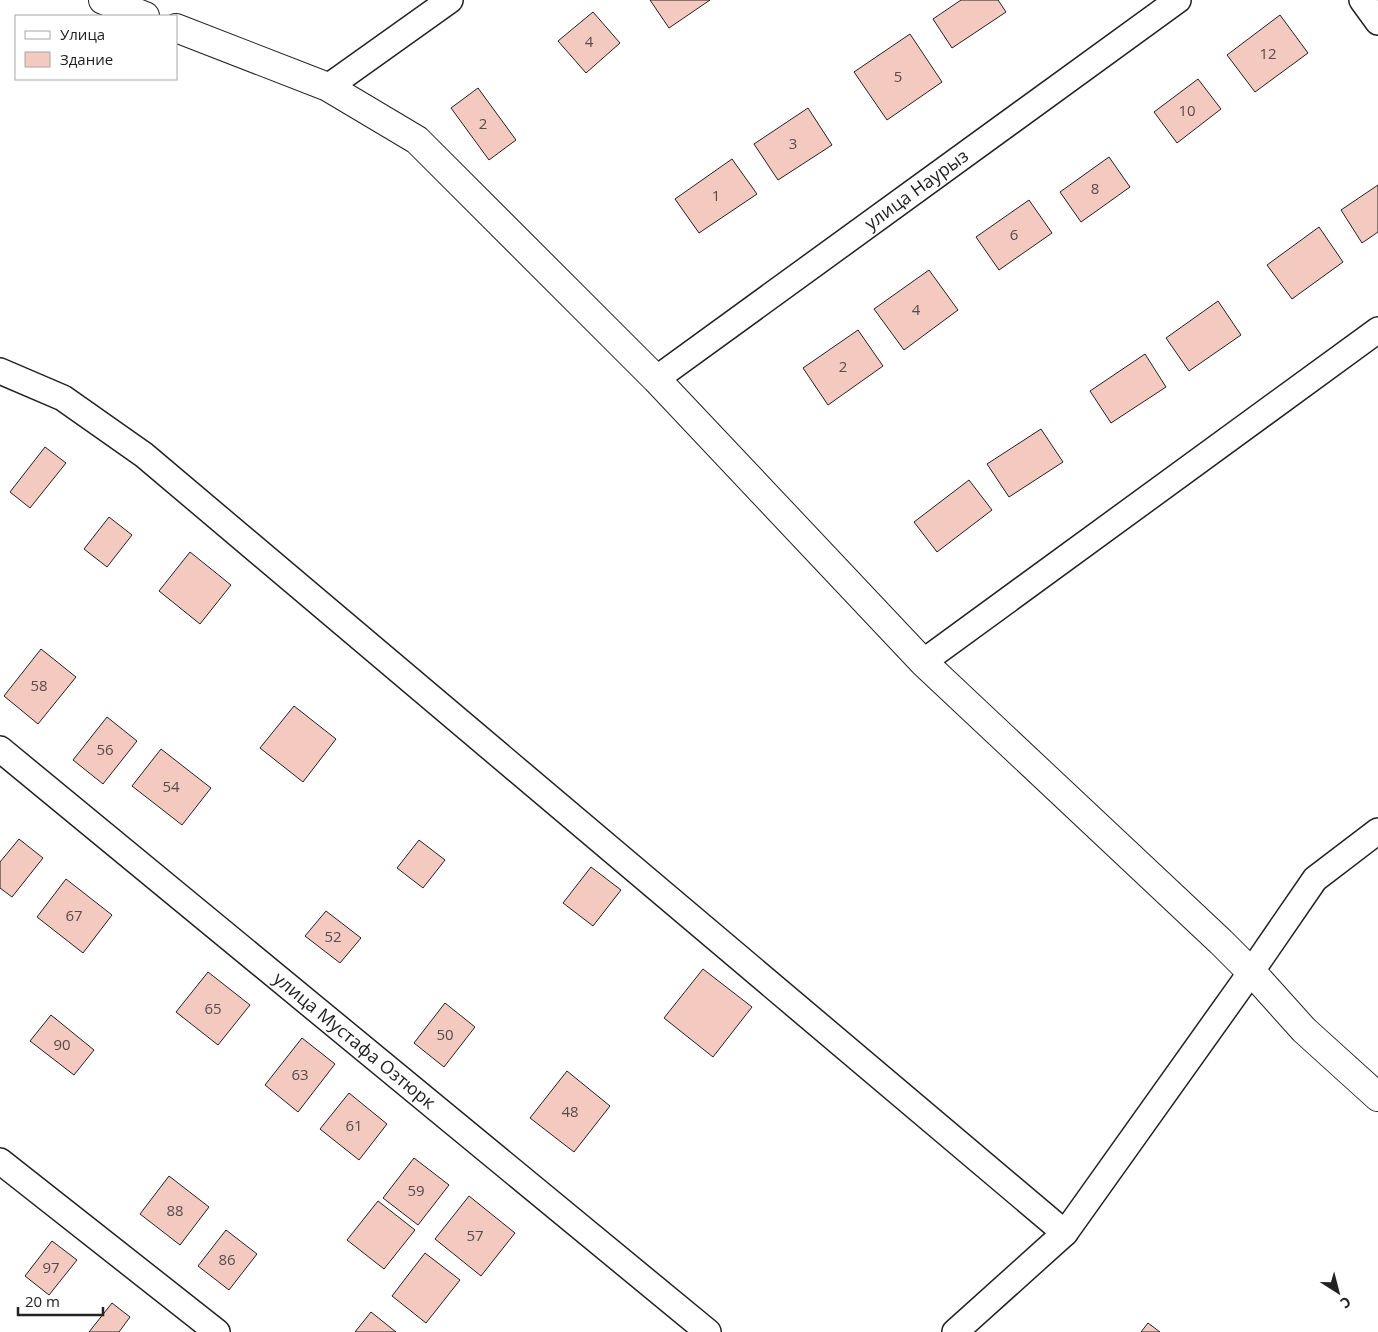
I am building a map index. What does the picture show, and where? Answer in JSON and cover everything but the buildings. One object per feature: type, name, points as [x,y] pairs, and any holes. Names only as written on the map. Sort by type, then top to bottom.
[{"type":"street","points":[[102,0],[142,15]]},
{"type":"street","points":[[328,86],[450,0]]},
{"type":"street","name":"улица Наурыз","points":[[656,379],[1178,0]]},
{"type":"street","points":[[1362,0],[1378,22]]},
{"type":"street","points":[[178,29],[328,86],[417,140],[656,379],[923,662],[1206,928],[1251,972],[1304,1030],[1378,1096]]},
{"type":"street","points":[[923,662],[1378,330]]},
{"type":"street","points":[[0,372],[63,398],[144,455],[1065,1234]]},
{"type":"street","name":"улица Мустафа Озтюрк","points":[[0,749],[708,1332]]},
{"type":"street","points":[[955,1332],[1065,1234],[1251,972],[1314,879],[1378,831]]},
{"type":"street","points":[[0,1161],[217,1332]]}]
